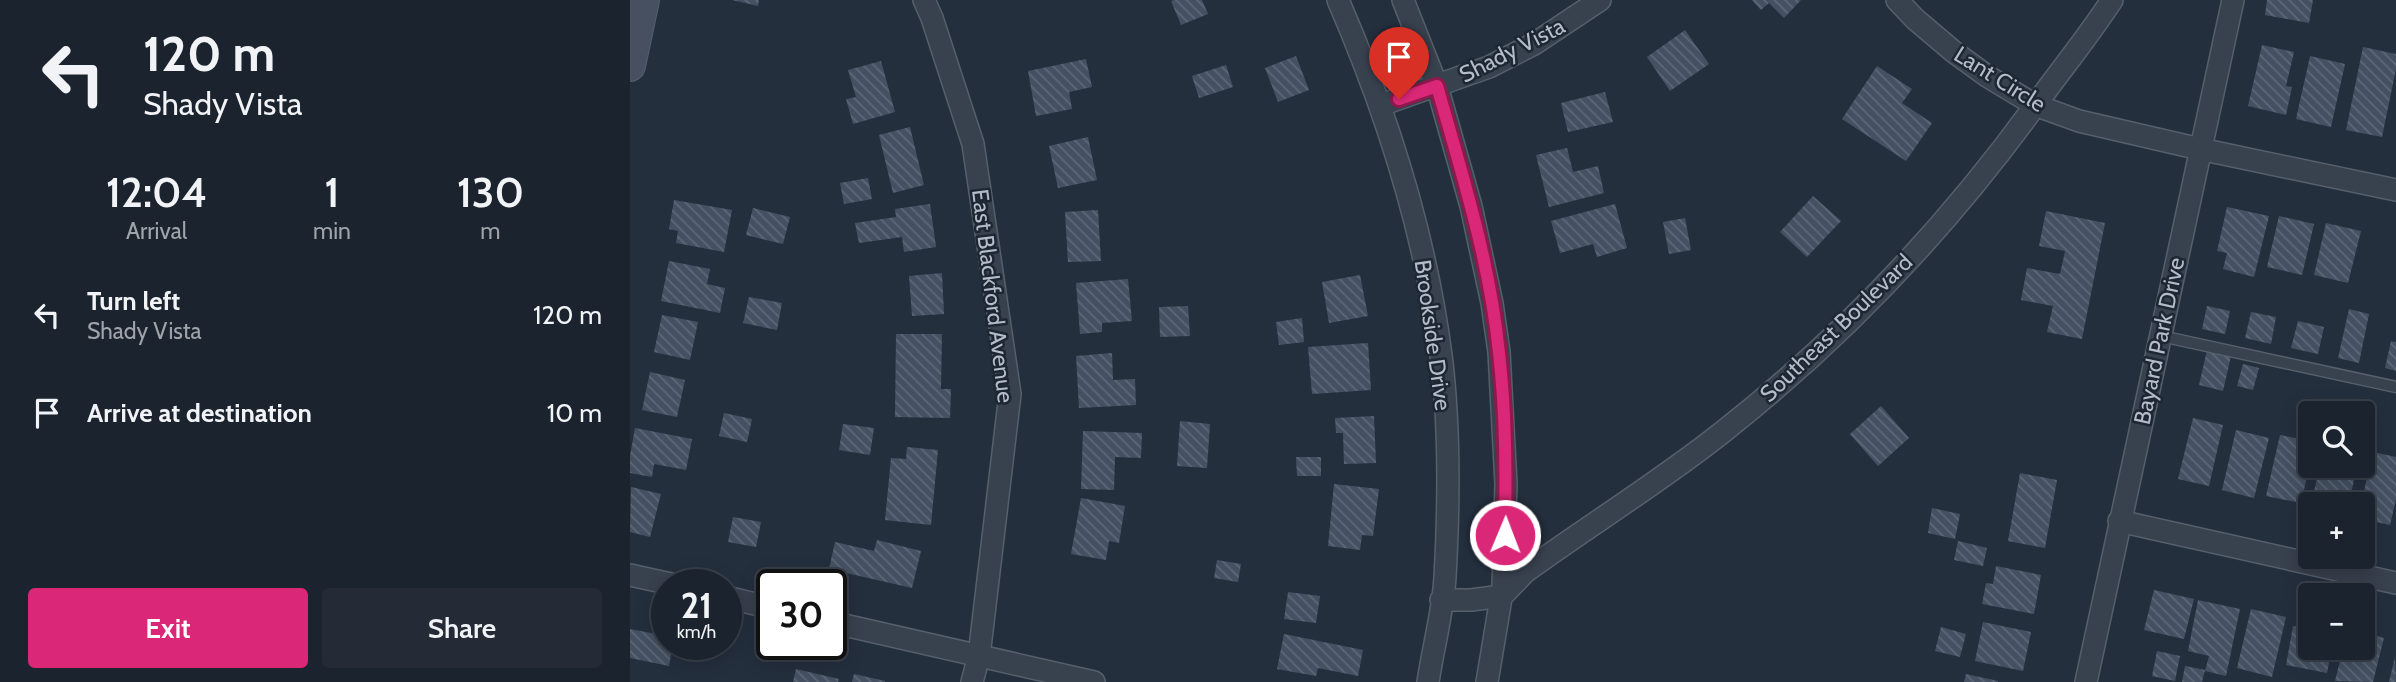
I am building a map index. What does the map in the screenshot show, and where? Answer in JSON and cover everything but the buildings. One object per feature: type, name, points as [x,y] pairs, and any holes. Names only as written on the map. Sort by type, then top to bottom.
[{"type":"street","points":[[630,66],[644,0]]},
{"type":"street","name":"East Blackford Avenue","points":[[924,0],[973,145],[1010,394],[979,656],[972,682]]},
{"type":"street","name":"Brookside Drive","points":[[1338,0],[1381,105],[1414,220],[1441,358],[1447,484],[1445,580],[1428,682]]},
{"type":"street","points":[[1402,0],[1437,86],[1471,205],[1492,303],[1499,352],[1506,484],[1502,596],[1487,682]]},
{"type":"street","name":"Shady Vista","points":[[1381,105],[1489,67],[1534,44],[1600,0]]},
{"type":"street","name":"Lant Circle","points":[[1897,0],[1954,52],[2035,105],[2079,121],[2396,190]]},
{"type":"street","name":"Southeast Boulevard","points":[[1502,596],[1525,572],[1723,432],[1845,325],[1969,194],[2112,0]]},
{"type":"street","name":"Bayard Park Drive","points":[[2086,682],[2233,0]]},
{"type":"street","points":[[2119,521],[2396,583]]},
{"type":"street","points":[[630,575],[651,580]]},
{"type":"street","points":[[1441,600],[1502,596]]},
{"type":"street","points":[[847,626],[1094,682]]},
{"type":"lane","points":[[2161,336],[2396,387]]},
{"type":"route","points":[[1399,99],[1437,86],[1471,205],[1492,303],[1499,352],[1504,411],[1505,535]]}]
